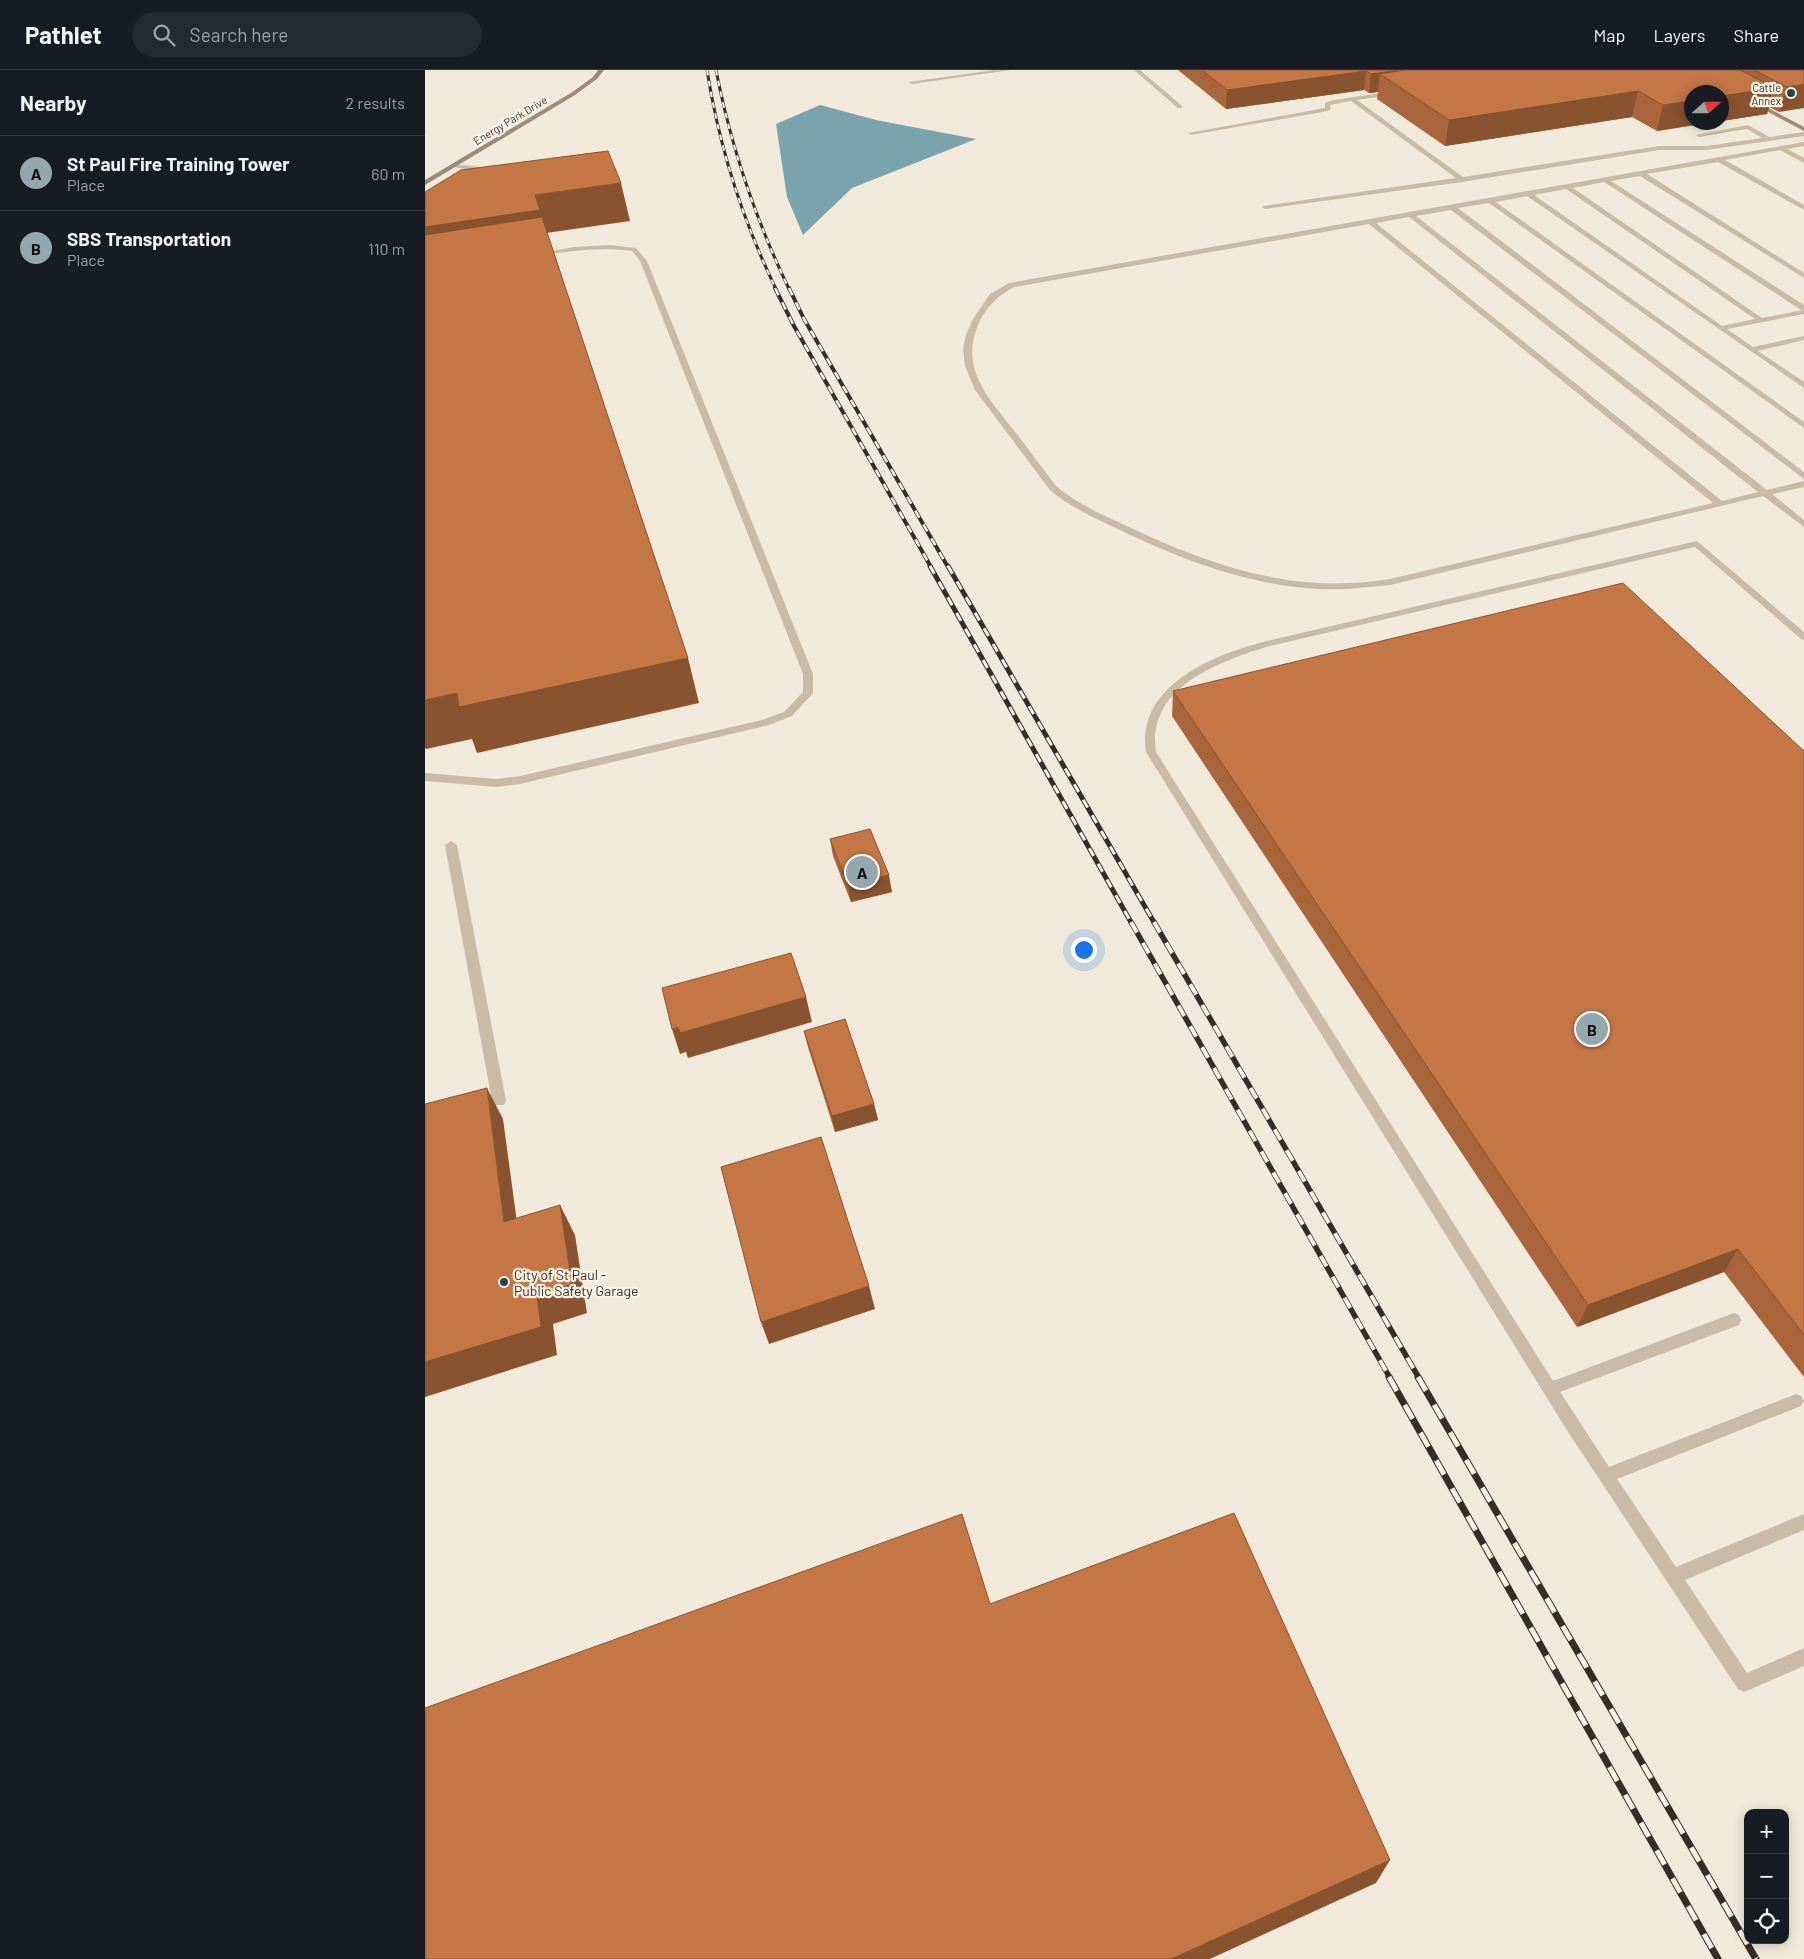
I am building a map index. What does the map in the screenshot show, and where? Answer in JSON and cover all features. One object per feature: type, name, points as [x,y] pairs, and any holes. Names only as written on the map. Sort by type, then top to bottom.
[{"type":"street","name":"Energy Park Drive","points":[[425,183],[573,94],[595,78],[601,70]]},
{"type":"street","points":[[1744,97],[1804,129]]},
{"type":"lane","points":[[912,82],[1008,70]]},
{"type":"lane","points":[[1137,70],[1180,107]]},
{"type":"lane","points":[[1191,133],[1328,109],[1327,104],[1400,92]]},
{"type":"lane","points":[[1352,99],[1462,180]]},
{"type":"lane","points":[[1699,135],[1748,127],[1770,140]]},
{"type":"lane","points":[[1265,207],[1462,180],[1659,148],[1705,148],[1804,134]]},
{"type":"lane","points":[[1804,144],[1012,285],[993,296],[985,306],[970,335],[967,350],[974,380],[979,390],[1053,488],[1067,500],[1206,563],[1239,574],[1273,582],[1337,588],[1390,582],[1804,484]]},
{"type":"lane","points":[[1781,148],[1804,161]]},
{"type":"lane","points":[[1718,159],[1804,208]]},
{"type":"lane","points":[[453,166],[495,171],[493,176]]},
{"type":"lane","points":[[1642,174],[1804,276]]},
{"type":"lane","points":[[1605,180],[1804,310]]},
{"type":"lane","points":[[1567,187],[1761,320]]},
{"type":"lane","points":[[1528,194],[1804,386]]},
{"type":"lane","points":[[1491,201],[1804,426]]},
{"type":"lane","points":[[1452,207],[1804,476]]},
{"type":"lane","points":[[1411,215],[1804,524]]},
{"type":"lane","points":[[1371,222],[1719,503]]},
{"type":"lane","points":[[425,777],[496,783],[520,780],[765,723],[788,714],[808,694],[808,674],[643,262],[634,249],[615,246],[595,245],[530,255]]},
{"type":"lane","points":[[1721,328],[1804,310]]},
{"type":"lane","points":[[1752,350],[1804,338]]},
{"type":"lane","points":[[1804,637],[1697,544],[1267,644],[1231,655],[1201,668],[1168,692],[1157,710],[1149,731],[1151,752],[1550,1390],[1744,1683],[1804,1657]]},
{"type":"lane","points":[[451,845],[499,1102]]},
{"type":"lane","points":[[1550,1390],[1734,1320]]},
{"type":"lane","points":[[1606,1476],[1796,1401]]},
{"type":"lane","points":[[1673,1577],[1804,1522]]},
{"type":"water","points":[[820,105],[876,120],[976,139],[852,188],[803,235],[787,197],[776,124]]},
{"type":"building","points":[[1202,70],[1400,70],[1371,74],[1366,71],[1227,90]]},
{"type":"building","points":[[1404,70],[1740,70],[1775,88],[1729,95],[1729,85],[1684,85],[1684,102],[1663,105],[1638,91],[1449,120],[1380,74]]},
{"type":"building","points":[[1754,70],[1804,70],[1804,84],[1787,87]]},
{"type":"building","points":[[608,151],[621,183],[535,195],[540,210],[425,227],[425,192],[461,170]]},
{"type":"building","points":[[542,217],[688,658],[459,707],[457,693],[425,700],[425,235]]},
{"type":"building","points":[[1623,583],[1804,751],[1804,1335],[1738,1249],[1588,1305],[1173,691]]},
{"type":"building","points":[[870,829],[889,875],[848,885],[830,839]]},
{"type":"building","points":[[791,953],[806,997],[680,1033],[678,1027],[672,1029],[662,988]]},
{"type":"building","points":[[845,1019],[874,1104],[832,1116],[804,1031]]},
{"type":"building","name":"City of St Paul - Public Safety Garage","points":[[487,1088],[504,1222],[560,1205],[572,1284],[537,1295],[541,1327],[425,1362],[425,1104]]},
{"type":"building","points":[[821,1137],[869,1286],[761,1322],[721,1167]]},
{"type":"building","points":[[1234,1513],[1390,1860],[1171,1959],[425,1959],[425,1708],[962,1514],[990,1604]]},
{"type":"railway","points":[[707,70],[718,126],[733,182],[742,209],[776,289]]},
{"type":"railway","points":[[716,70],[729,127],[745,182],[765,236],[789,289]]},
{"type":"railway","points":[[775,288],[794,326],[931,567]]},
{"type":"railway","points":[[789,288],[804,319],[948,567]]},
{"type":"railway","points":[[930,566],[1132,924]]},
{"type":"railway","points":[[948,566],[1155,924]]},
{"type":"railway","points":[[1131,922],[1390,1378]]},
{"type":"railway","points":[[1154,922],[1419,1378]]},
{"type":"railway","points":[[1389,1377],[1718,1959]]},
{"type":"railway","points":[[1418,1377],[1756,1959]]},
{"type":"place","name":"Cattle Annex","points":[[1791,93]]},
{"type":"place","name":"St Paul Fire Training Tower","points":[[862,872]]},
{"type":"place","name":"SBS Transportation","points":[[1592,1029]]},
{"type":"place","name":"City of St Paul - Public Safety Garage","points":[[504,1282]]}]
